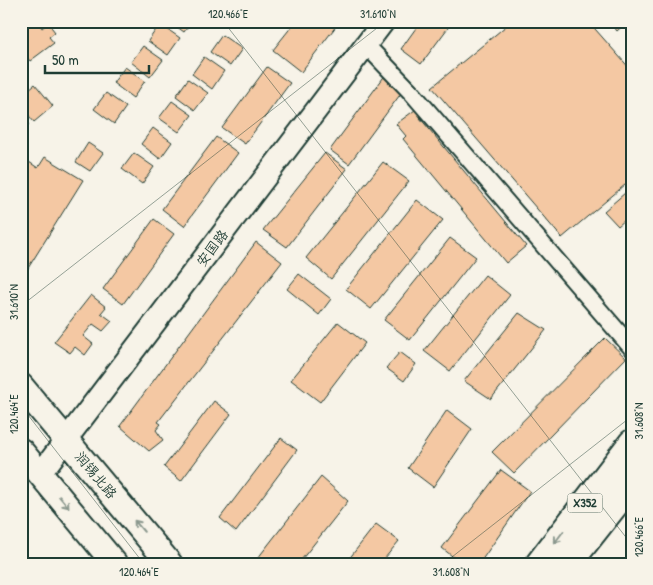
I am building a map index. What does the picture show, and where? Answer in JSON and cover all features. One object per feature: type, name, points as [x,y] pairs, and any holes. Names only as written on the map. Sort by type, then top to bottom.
[{"type":"main road","name":"润锡北路","points":[[21,386],[170,564]]},
{"type":"main road","name":"X352","points":[[539,564],[632,443]]},
{"type":"main road","points":[[21,451],[115,564]]},
{"type":"main road","name":"X352","points":[[568,564],[632,483]]},
{"type":"street","name":"安国路","points":[[40,474],[384,21]]},
{"type":"street","points":[[366,46],[413,94],[632,348]]},
{"type":"building","points":[[35,21],[42,28],[48,23],[55,32],[49,37],[54,43],[30,61],[25,55],[21,58],[21,32]]},
{"type":"building","points":[[169,21],[192,21],[184,32]]},
{"type":"building","points":[[296,21],[340,21],[301,72],[273,50]]},
{"type":"building","points":[[421,21],[453,21],[421,64],[401,49]]},
{"type":"building","points":[[512,21],[588,21],[632,71],[632,179],[562,238],[432,87]]},
{"type":"building","points":[[609,21],[628,21],[617,31]]},
{"type":"building","points":[[160,24],[180,38],[168,55],[148,41]]},
{"type":"building","points":[[222,35],[242,49],[230,66],[210,52]]},
{"type":"building","points":[[143,46],[163,60],[150,77],[131,62]]},
{"type":"building","points":[[204,57],[224,71],[212,89],[192,74]]},
{"type":"building","points":[[125,67],[145,81],[133,98],[113,83]]},
{"type":"building","points":[[267,67],[290,83],[245,144],[222,128]]},
{"type":"building","points":[[386,74],[405,88],[349,164],[330,150]]},
{"type":"building","points":[[188,79],[208,93],[195,110],[176,96]]},
{"type":"building","points":[[35,84],[53,106],[34,122],[21,106],[21,96]]},
{"type":"building","points":[[106,93],[126,107],[114,124],[94,109]]},
{"type":"building","points":[[172,101],[192,115],[179,132],[159,118]]},
{"type":"building","points":[[419,107],[424,114],[420,118],[526,246],[506,263],[403,139],[406,136],[396,124]]},
{"type":"building","points":[[21,114],[29,124],[21,130]]},
{"type":"building","points":[[153,128],[172,142],[160,159],[141,144]]},
{"type":"building","points":[[216,137],[238,153],[184,226],[162,209]]},
{"type":"building","points":[[88,143],[103,153],[90,171],[76,162]]},
{"type":"building","points":[[134,153],[154,167],[142,184],[122,169]]},
{"type":"building","points":[[325,153],[347,169],[287,247],[263,230]]},
{"type":"building","points":[[45,157],[83,180],[25,273],[21,270],[21,168],[26,160],[38,168]]},
{"type":"building","points":[[383,162],[409,181],[331,279],[306,258]]},
{"type":"building","points":[[632,187],[632,214],[618,226],[604,211]]},
{"type":"building","points":[[417,200],[443,220],[371,309],[346,289]]},
{"type":"building","points":[[154,219],[174,234],[123,304],[103,289]]},
{"type":"building","points":[[450,238],[476,257],[410,340],[384,320]]},
{"type":"building","points":[[256,242],[282,262],[158,422],[161,424],[156,430],[163,440],[149,451],[120,426]]},
{"type":"building","points":[[299,274],[331,299],[319,315],[287,289]]},
{"type":"building","points":[[485,275],[510,295],[450,371],[424,351]]},
{"type":"building","points":[[91,295],[106,307],[101,313],[112,321],[103,331],[93,324],[83,336],[93,344],[85,355],[75,347],[70,353],[54,342]]},
{"type":"building","points":[[519,313],[546,330],[491,399],[464,381]]},
{"type":"building","points":[[338,322],[365,343],[320,402],[291,380]]},
{"type":"building","points":[[605,338],[626,358],[514,473],[492,452]]},
{"type":"building","points":[[400,352],[416,364],[404,381],[386,368]]},
{"type":"building","points":[[214,401],[231,414],[181,481],[164,467]]},
{"type":"building","points":[[447,410],[472,429],[433,487],[408,468]]},
{"type":"building","points":[[281,438],[297,450],[236,532],[220,518]]},
{"type":"building","points":[[501,470],[530,491],[479,564],[462,564],[442,548]]},
{"type":"building","points":[[321,477],[348,501],[298,564],[254,563]]},
{"type":"building","points":[[376,524],[399,541],[380,564],[345,564]]}]
